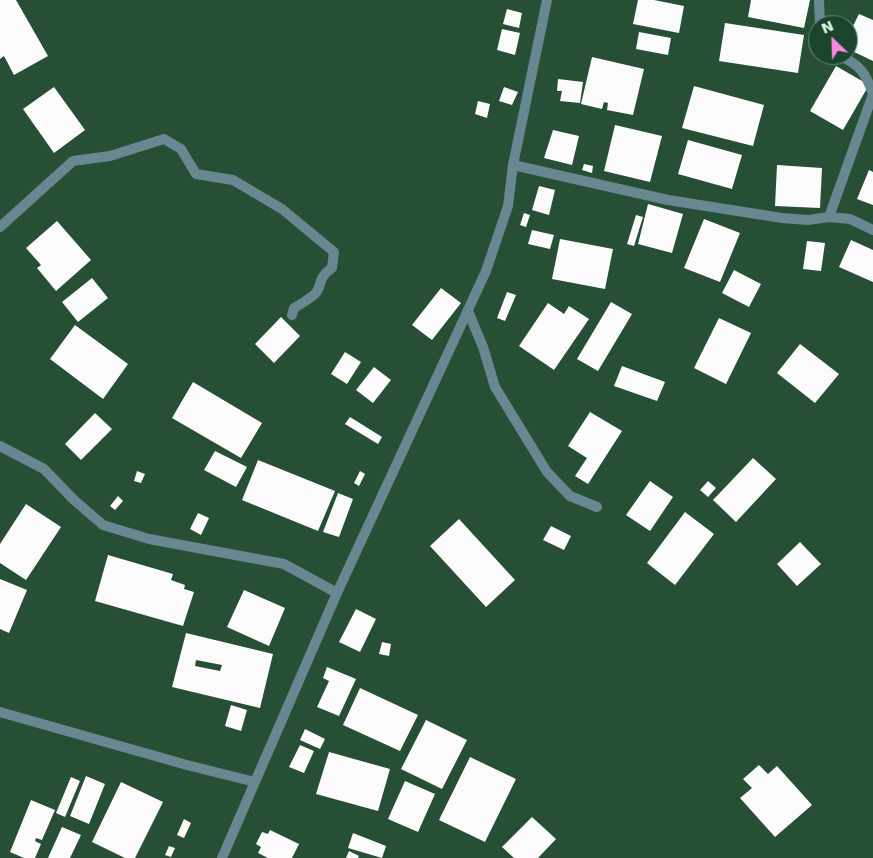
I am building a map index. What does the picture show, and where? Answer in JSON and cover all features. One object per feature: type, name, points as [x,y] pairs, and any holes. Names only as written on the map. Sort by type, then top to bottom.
[{"type":"street","points":[[222,858],[338,593],[486,271],[508,206],[512,165],[547,0]]},
{"type":"street","points":[[820,0],[820,15]]},
{"type":"street","points":[[829,217],[873,94],[867,76],[858,65]]},
{"type":"street","points":[[0,228],[73,161],[110,156],[164,139],[181,149],[196,174],[234,180],[282,209],[334,252],[332,268],[321,278],[315,294],[294,308],[292,315]]},
{"type":"street","points":[[512,165],[668,200],[782,218],[808,220],[829,217],[850,219],[873,230]]},
{"type":"street","points":[[468,311],[484,348],[495,387],[547,472],[570,496],[597,507]]},
{"type":"street","points":[[0,446],[44,469],[74,500],[103,525],[149,539],[284,564],[338,593]]},
{"type":"street","points":[[0,712],[255,782]]},
{"type":"building","points":[[0,0],[16,0],[48,56],[14,75],[4,56],[0,59]]},
{"type":"building","points":[[638,0],[654,0],[684,6],[679,33],[633,24]]},
{"type":"building","points":[[751,0],[810,0],[804,28],[748,17]]},
{"type":"building","points":[[507,9],[522,13],[519,28],[503,24]]},
{"type":"building","points":[[859,14],[873,20],[873,61],[858,54]]},
{"type":"building","points":[[725,23],[804,35],[798,73],[719,61]]},
{"type":"building","points":[[502,29],[520,33],[515,55],[497,50]]},
{"type":"building","points":[[639,32],[671,38],[668,55],[636,49]]},
{"type":"building","points":[[592,57],[644,69],[633,115],[607,110],[608,103],[604,102],[602,109],[581,104]]},
{"type":"building","points":[[836,66],[869,85],[843,130],[810,111]]},
{"type":"building","points":[[558,79],[583,82],[580,103],[560,101],[562,91],[557,91]]},
{"type":"building","points":[[694,86],[764,105],[753,146],[682,128]]},
{"type":"building","points":[[54,87],[85,130],[54,153],[23,109]]},
{"type":"building","points":[[504,87],[518,92],[512,105],[499,101]]},
{"type":"building","points":[[478,101],[490,104],[487,118],[475,114]]},
{"type":"building","points":[[615,125],[662,136],[650,182],[604,171]]},
{"type":"building","points":[[553,130],[579,136],[572,165],[544,158]]},
{"type":"building","points":[[688,140],[742,155],[732,189],[678,174]]},
{"type":"building","points":[[584,164],[593,166],[592,173],[582,170]]},
{"type":"building","points":[[777,165],[822,168],[820,208],[775,206]]},
{"type":"building","points":[[869,170],[873,172],[873,205],[857,199]]},
{"type":"building","points":[[539,186],[555,190],[549,215],[532,210]]},
{"type":"building","points":[[648,204],[683,214],[672,253],[638,244]]},
{"type":"building","points":[[524,213],[530,215],[526,227],[520,225]]},
{"type":"building","points":[[636,215],[643,217],[634,246],[627,244]]},
{"type":"building","points":[[704,219],[740,233],[720,282],[684,268]]},
{"type":"building","points":[[57,221],[91,260],[56,291],[37,268],[41,265],[26,248]]},
{"type":"building","points":[[532,230],[554,235],[550,249],[528,244]]},
{"type":"building","points":[[560,239],[613,249],[605,289],[552,279]]},
{"type":"building","points":[[851,240],[873,250],[873,282],[839,267]]},
{"type":"building","points":[[807,241],[825,243],[821,271],[803,269]]},
{"type":"building","points":[[734,270],[761,284],[749,307],[722,293]]},
{"type":"building","points":[[92,278],[108,298],[78,322],[62,302]]},
{"type":"building","points":[[441,288],[461,303],[432,340],[412,325]]},
{"type":"building","points":[[507,292],[516,295],[505,321],[497,318]]},
{"type":"building","points":[[611,302],[632,314],[598,371],[577,359]]},
{"type":"building","points":[[548,303],[564,314],[569,306],[589,319],[554,370],[519,346]]},
{"type":"building","points":[[281,317],[300,336],[274,363],[255,344]]},
{"type":"building","points":[[719,318],[751,333],[726,384],[694,368]]},
{"type":"building","points":[[75,325],[128,364],[103,399],[50,359]]},
{"type":"building","points":[[800,344],[839,374],[815,403],[777,373]]},
{"type":"building","points":[[345,352],[361,362],[347,384],[331,374]]},
{"type":"building","points":[[622,366],[665,382],[657,401],[614,386]]},
{"type":"building","points":[[374,367],[391,380],[373,403],[356,390]]},
{"type":"building","points":[[193,382],[262,423],[241,458],[172,418]]},
{"type":"building","points":[[590,412],[622,431],[588,484],[575,476],[587,458],[568,446]]},
{"type":"building","points":[[95,413],[112,429],[81,460],[65,444]]},
{"type":"building","points":[[350,417],[382,437],[378,444],[345,424]]},
{"type":"building","points":[[215,451],[247,467],[236,487],[204,470]]},
{"type":"building","points":[[753,458],[776,479],[736,522],[713,500]]},
{"type":"building","points":[[258,460],[335,491],[318,531],[242,500]]},
{"type":"building","points":[[137,471],[145,474],[141,483],[134,481]]},
{"type":"building","points":[[360,471],[365,474],[359,486],[354,483]]},
{"type":"building","points":[[650,481],[673,497],[650,531],[626,515]]},
{"type":"building","points":[[708,481],[716,488],[708,497],[700,490]]},
{"type":"building","points":[[338,493],[353,499],[339,537],[323,532]]},
{"type":"building","points":[[118,496],[123,501],[115,510],[110,506]]},
{"type":"building","points":[[26,504],[61,527],[26,580],[0,563],[0,544]]},
{"type":"building","points":[[685,512],[714,534],[675,585],[647,563]]},
{"type":"building","points":[[198,513],[209,518],[201,535],[190,529]]},
{"type":"building","points":[[459,519],[515,580],[486,607],[430,546]]},
{"type":"building","points":[[551,526],[571,536],[564,550],[543,540]]},
{"type":"building","points":[[800,542],[821,564],[797,586],[777,564]]},
{"type":"building","points":[[108,555],[173,574],[171,580],[185,585],[184,589],[194,592],[183,626],[95,601]]},
{"type":"building","points":[[0,579],[27,590],[9,633],[0,629]]},
{"type":"building","points":[[244,590],[285,608],[269,646],[227,627]]},
{"type":"building","points":[[356,609],[376,619],[360,652],[339,642]]},
{"type":"building","points":[[186,633],[273,654],[260,708],[172,687]],"holes":[[[196,660],[222,665],[220,671],[195,666]]]},
{"type":"building","points":[[382,642],[391,644],[389,656],[379,654]]},
{"type":"building","points":[[327,667],[356,679],[339,716],[317,707],[329,681],[323,678]]},
{"type":"building","points":[[360,688],[418,715],[400,751],[343,725]]},
{"type":"building","points":[[231,705],[247,710],[241,731],[225,726]]},
{"type":"building","points":[[426,720],[467,740],[442,789],[401,769]]},
{"type":"building","points":[[305,729],[325,739],[320,749],[300,740]]},
{"type":"building","points":[[300,745],[314,751],[304,773],[289,767]]},
{"type":"building","points":[[329,752],[390,769],[378,811],[316,794]]},
{"type":"building","points":[[470,757],[516,779],[485,842],[439,820]]},
{"type":"building","points":[[759,765],[768,774],[777,766],[812,805],[775,837],[740,798],[752,788],[743,779]]},
{"type":"building","points":[[86,776],[105,784],[89,824],[70,816]]},
{"type":"building","points":[[71,777],[80,781],[65,817],[56,813]]},
{"type":"building","points":[[405,781],[435,794],[418,832],[388,819]]},
{"type":"building","points":[[121,782],[163,802],[135,858],[125,858],[92,842]]},
{"type":"building","points":[[31,800],[55,810],[42,840],[36,838],[35,841],[41,844],[35,858],[24,858],[10,852]]},
{"type":"building","points":[[532,817],[556,839],[538,858],[514,858],[502,847]]},
{"type":"building","points":[[184,819],[191,823],[184,838],[177,835]]},
{"type":"building","points":[[62,827],[81,835],[70,858],[48,858]]},
{"type":"building","points":[[270,830],[299,844],[292,858],[268,858],[258,853],[261,847],[256,844],[262,832],[268,834]]},
{"type":"building","points":[[353,833],[386,846],[382,858],[348,848]]},
{"type":"building","points":[[169,846],[175,848],[171,857],[165,855]]},
{"type":"building","points":[[349,851],[359,856],[358,858],[346,858]]}]
